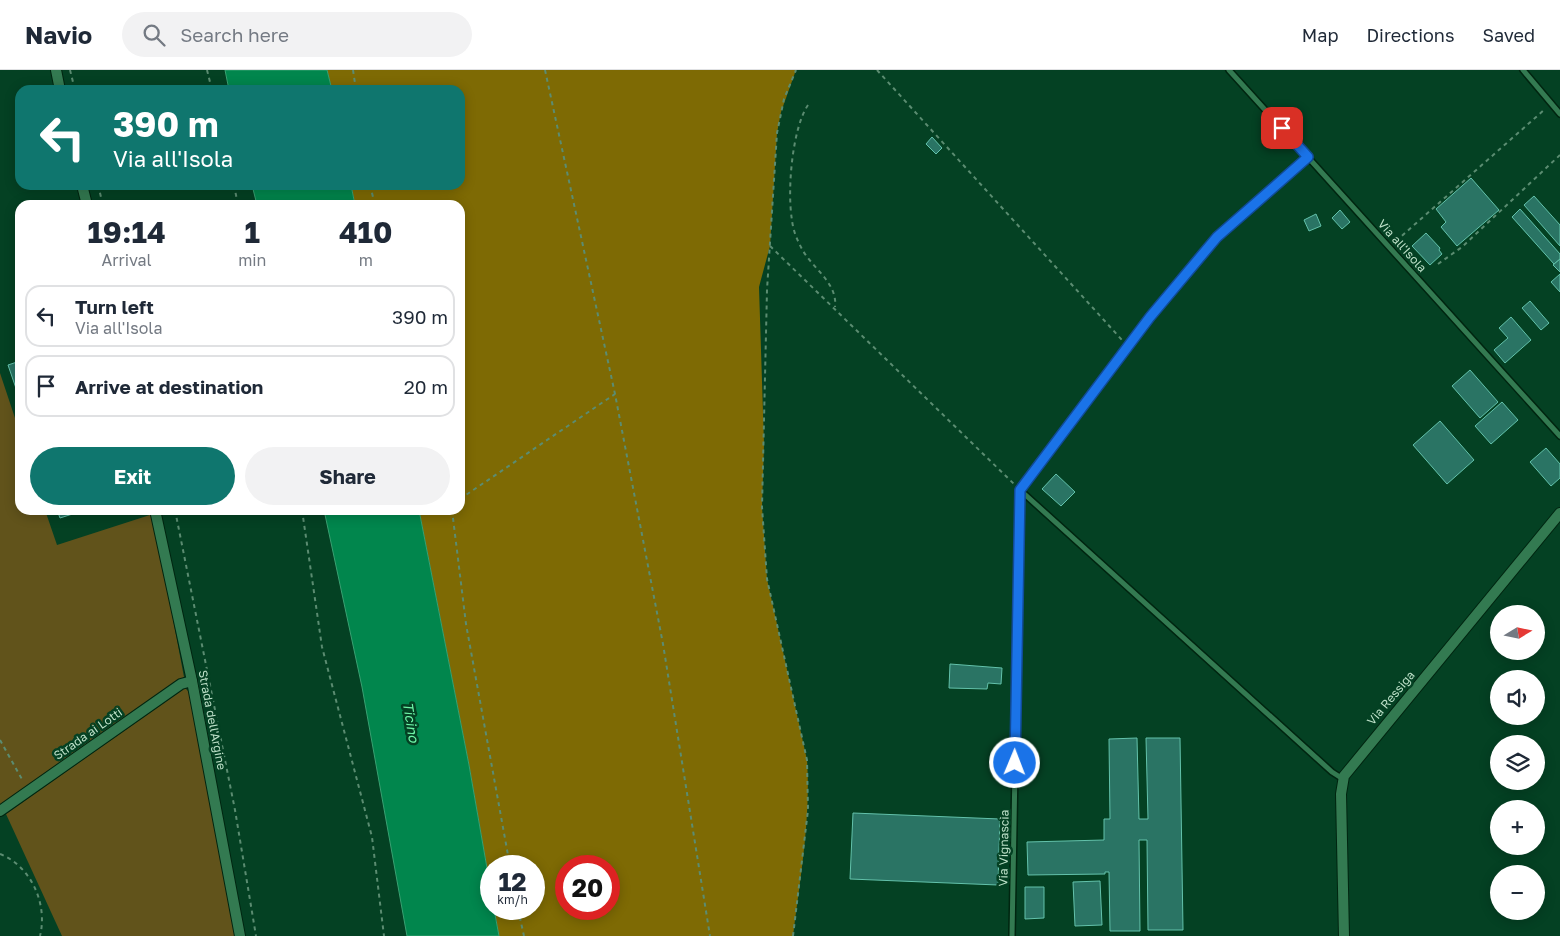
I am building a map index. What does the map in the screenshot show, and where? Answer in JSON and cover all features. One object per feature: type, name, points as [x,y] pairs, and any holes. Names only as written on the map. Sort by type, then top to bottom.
[{"type":"street","points":[[56,70],[59,85]]},
{"type":"street","name":"Via Ressiga","points":[[1343,779],[1349,768],[1560,513]]},
{"type":"street","name":"Strada dell'Argine","points":[[157,515],[192,681],[240,936]]},
{"type":"street","name":"Strada ai Lotti","points":[[0,811],[181,684],[192,681]]},
{"type":"street","points":[[1343,779],[1344,936]]},
{"type":"lane","name":"Via all'Isola","points":[[1229,70],[1560,436]]},
{"type":"lane","points":[[1523,70],[1560,114]]},
{"type":"lane","points":[[1308,157],[1217,237],[1128,347],[1020,490],[1325,765],[1343,779]]},
{"type":"lane","name":"Via Vignascia","points":[[1012,936],[1020,490]]},
{"type":"path","points":[[70,70],[74,85]]},
{"type":"path","points":[[207,70],[211,85]]},
{"type":"path","points":[[352,70],[355,85]]},
{"type":"path","points":[[545,70],[615,394],[663,644],[710,936]]},
{"type":"path","points":[[792,936],[804,848],[809,789],[805,751],[767,579],[763,545],[762,507],[770,246],[778,133],[784,99],[796,70]]},
{"type":"path","points":[[877,70],[1128,347]]},
{"type":"path","points":[[808,105],[799,124],[792,172],[791,219],[802,250],[833,292],[835,308]]},
{"type":"path","points":[[1388,246],[1404,235],[1543,110],[1552,105]]},
{"type":"path","points":[[1438,264],[1462,246],[1560,155]]},
{"type":"path","points":[[770,246],[1020,490]]},
{"type":"path","points":[[465,496],[615,394]]},
{"type":"path","points":[[177,515],[235,810],[256,936]]},
{"type":"path","points":[[303,515],[322,647],[372,837],[384,936]]},
{"type":"path","points":[[453,515],[466,624],[508,855]]},
{"type":"path","points":[[0,740],[29,791]]},
{"type":"path","points":[[0,854],[18,864],[31,880],[41,907],[40,936]]},
{"type":"path","points":[[520,920],[524,936]]},
{"type":"shaded area","points":[[327,70],[796,70],[781,112],[777,133],[770,246],[759,287],[764,444],[762,507],[767,579],[807,760],[806,826],[793,936],[499,936],[496,920],[545,920],[545,855],[485,855],[420,515],[465,515],[465,200],[354,200],[352,190],[465,190],[465,85],[331,85]]},
{"type":"shaded area","points":[[0,373],[15,418],[15,515],[47,515],[57,545],[153,515],[184,677],[0,805]]},
{"type":"shaded area","points":[[185,688],[192,695],[237,936],[62,936],[6,814]]},
{"type":"water","points":[[225,70],[327,70],[331,85],[228,85]]},
{"type":"water","points":[[253,190],[352,190],[354,200],[256,200]]},
{"type":"water","name":"Ticino","points":[[325,515],[420,515],[469,765],[485,855],[480,855],[480,920],[496,920],[499,936],[407,936],[362,687]]},
{"type":"building","points":[[932,137],[942,148],[936,154],[926,144]]},
{"type":"building","points":[[1471,178],[1499,210],[1457,246],[1441,227],[1446,222],[1436,209]]},
{"type":"building","points":[[1534,196],[1560,225],[1560,246],[1524,205]]},
{"type":"building","points":[[1520,209],[1560,254],[1560,259],[1554,264],[1512,217]]},
{"type":"building","points":[[1340,210],[1350,222],[1342,229],[1332,218]]},
{"type":"building","points":[[1316,214],[1321,226],[1309,231],[1304,220]]},
{"type":"building","points":[[1426,233],[1440,248],[1439,250],[1442,254],[1430,265],[1412,246]]},
{"type":"building","points":[[1560,259],[1560,272],[1553,265]]},
{"type":"building","points":[[1560,274],[1560,292],[1551,282]]},
{"type":"building","points":[[1530,301],[1549,323],[1541,330],[1522,308]]},
{"type":"building","points":[[1511,317],[1531,340],[1505,363],[1494,350],[1508,338],[1499,328]]},
{"type":"building","points":[[15,363],[15,385],[8,365]]},
{"type":"building","points":[[1470,370],[1498,402],[1480,418],[1452,386]]},
{"type":"building","points":[[1502,402],[1518,420],[1491,444],[1475,426]]},
{"type":"building","points":[[1440,421],[1474,460],[1447,484],[1413,445]]},
{"type":"building","points":[[1546,448],[1560,464],[1560,478],[1551,486],[1530,462]]},
{"type":"building","points":[[1056,474],[1075,492],[1061,506],[1042,489]]},
{"type":"building","points":[[59,515],[69,515],[60,518]]},
{"type":"building","points":[[950,664],[1002,668],[1001,684],[988,683],[987,689],[949,688]]},
{"type":"building","points":[[1137,738],[1139,819],[1148,819],[1146,738],[1180,738],[1183,930],[1148,930],[1147,840],[1139,840],[1140,931],[1110,931],[1109,872],[1105,872],[1105,874],[1028,875],[1027,842],[1104,840],[1104,819],[1110,819],[1109,739]]},
{"type":"building","points":[[853,813],[1000,819],[998,885],[850,879]]},
{"type":"building","points":[[1100,881],[1102,925],[1075,926],[1073,882]]},
{"type":"building","points":[[1025,887],[1044,887],[1044,918],[1025,919]]},
{"type":"route","points":[[1015,763],[1020,490],[1150,317],[1217,237],[1308,157],[1282,128]]}]
